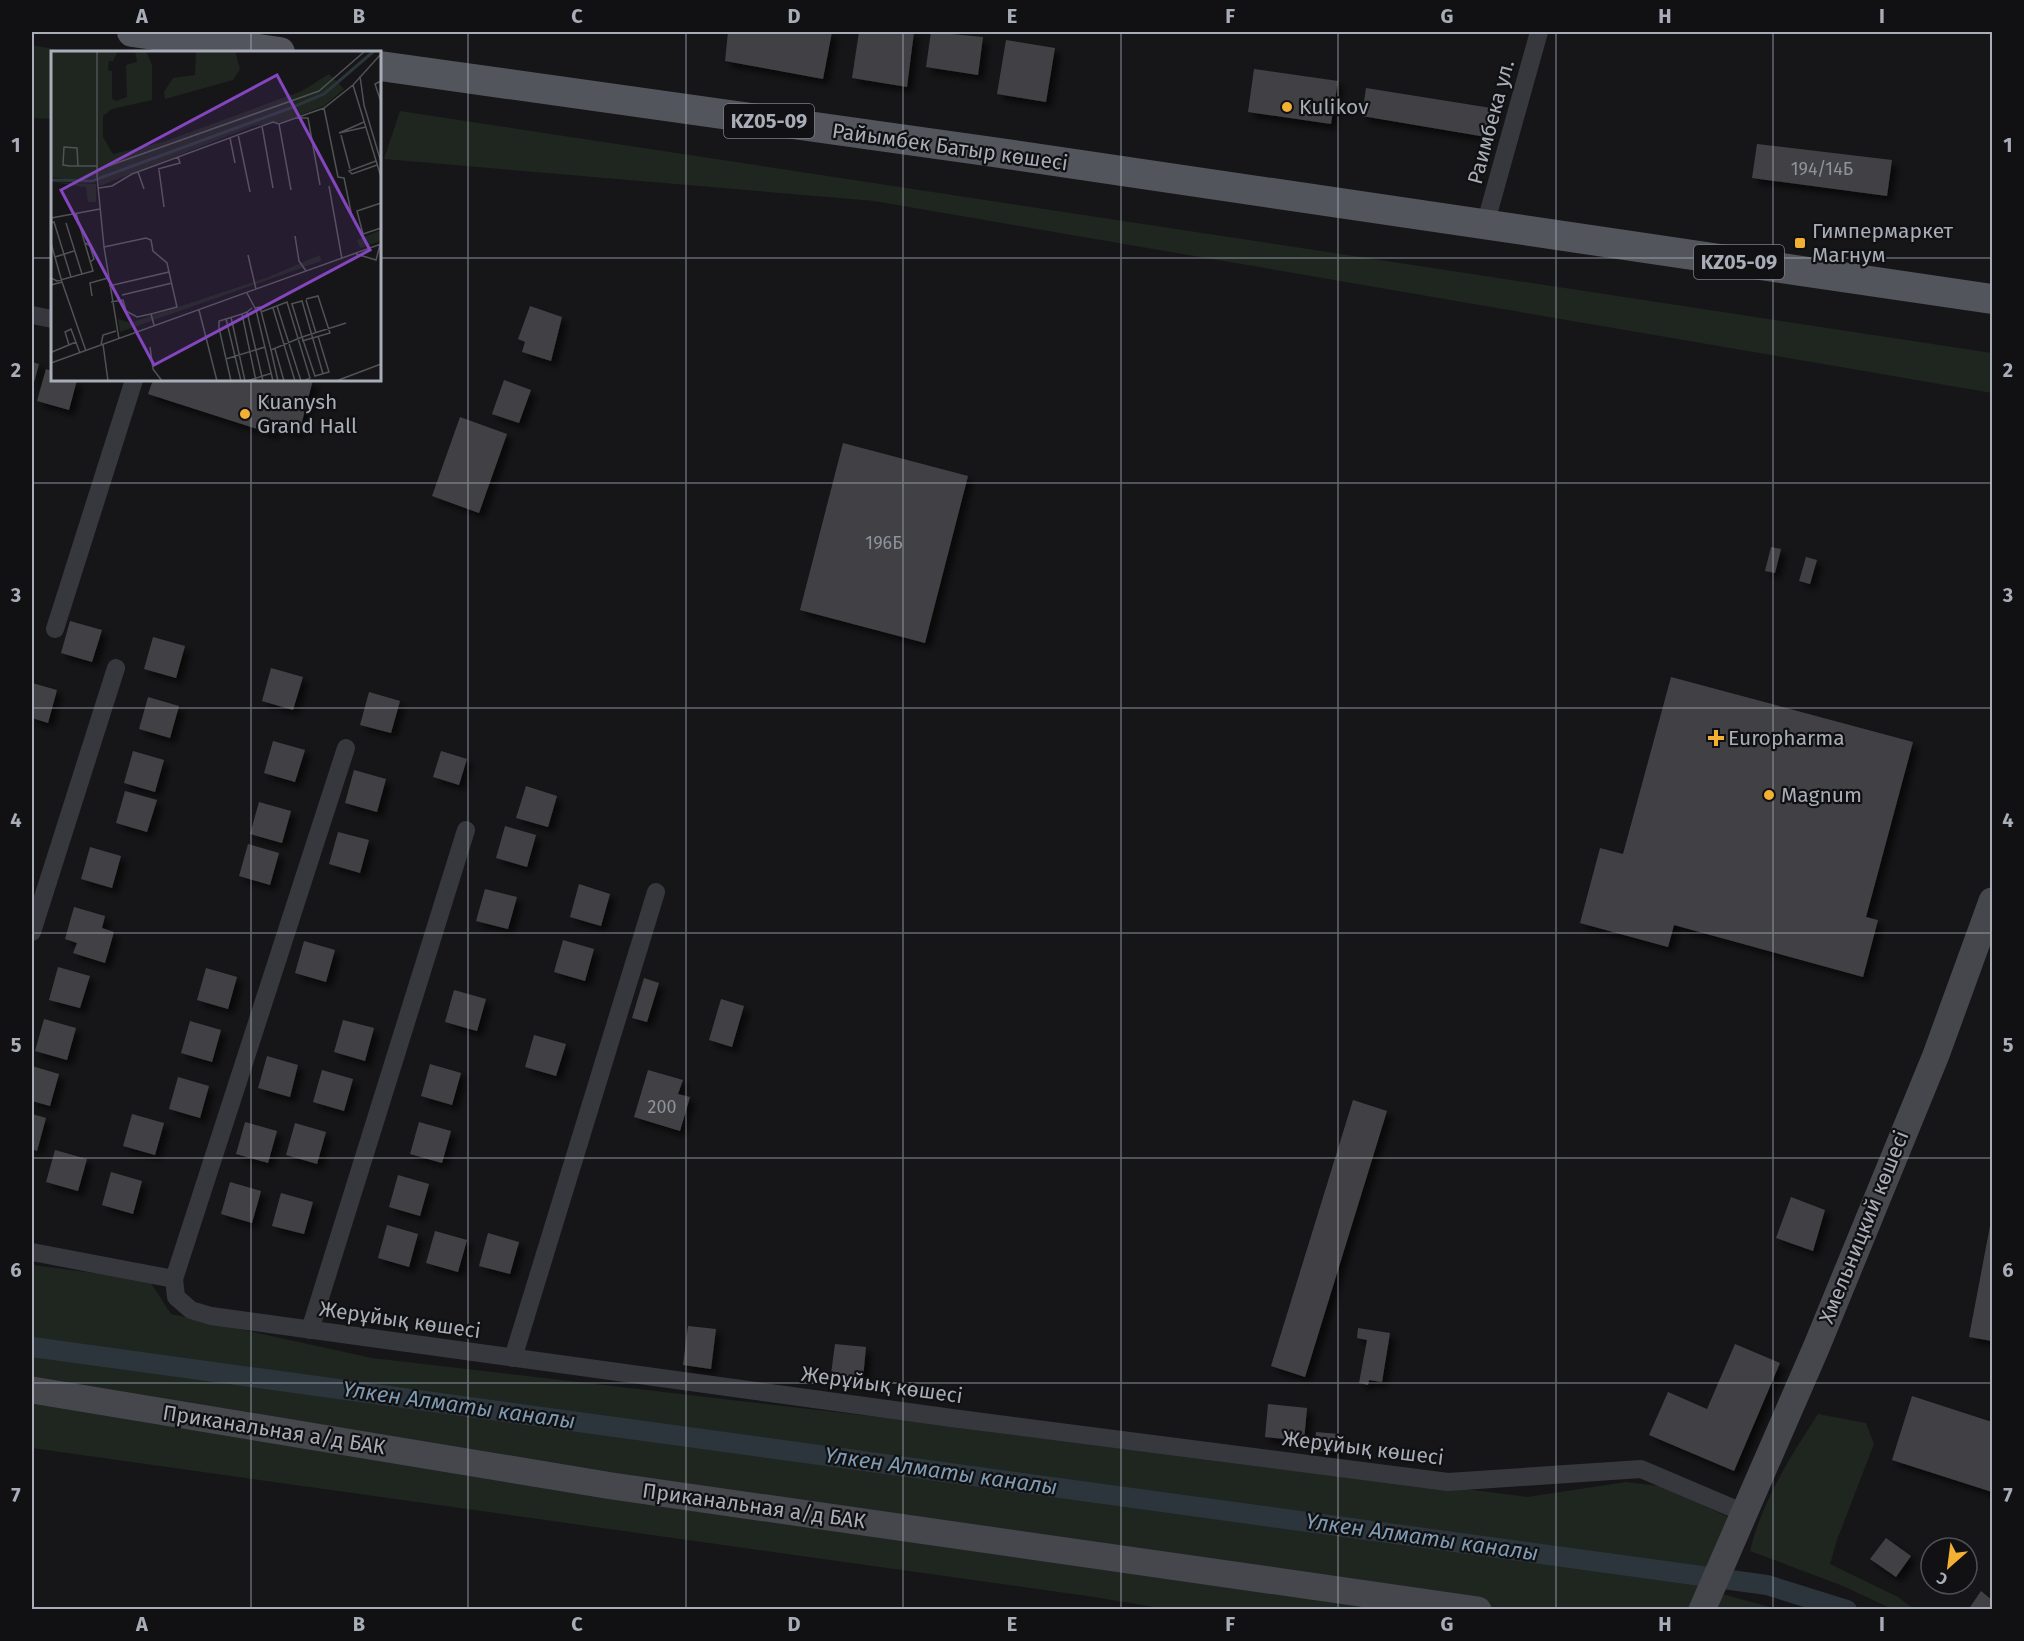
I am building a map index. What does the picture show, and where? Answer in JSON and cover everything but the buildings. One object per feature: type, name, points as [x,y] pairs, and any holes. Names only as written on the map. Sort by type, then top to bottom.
[{"type":"main road","points":[[132,32],[239,50],[260,51]]},
{"type":"main road","name":"Райымбек Батыр көшесі","points":[[381,66],[986,151],[1485,225]]},
{"type":"main road","name":"KZ05-09","points":[[1485,225],[1992,299]]},
{"type":"street","name":"Раимбека ул.","points":[[1485,225],[1539,32]]},
{"type":"street","points":[[32,315],[51,319]]},
{"type":"street","points":[[55,629],[134,381]]},
{"type":"street","points":[[32,932],[116,668]]},
{"type":"street","points":[[32,1252],[174,1279],[346,748]]},
{"type":"street","points":[[310,1330],[466,830]]},
{"type":"street","points":[[513,1358],[656,892]]},
{"type":"street","name":"Хмельницкий көшесі","points":[[1704,1605],[1742,1512],[1816,1348],[1873,1204],[1936,1055],[1992,901]]},
{"type":"street","name":"Жерұйық көшесі","points":[[174,1279],[176,1297],[191,1310],[211,1316],[963,1420],[1448,1482],[1641,1469],[1742,1512]]},
{"type":"street","name":"Приканальная а/д БАК","points":[[32,1390],[624,1488],[1478,1610]]},
{"type":"shaded area","points":[[32,45],[64,51],[51,51],[51,119],[32,118]]},
{"type":"shaded area","points":[[400,111],[1992,353],[1992,393],[874,201],[384,159]]},
{"type":"shaded area","points":[[32,1265],[149,1280],[171,1314],[372,1358],[1128,1446],[1527,1497],[1626,1482],[1667,1487],[1730,1518],[1700,1588],[1777,1609],[1165,1609],[1094,1597],[32,1448]]},
{"type":"shaded area","points":[[1818,1414],[1866,1423],[1874,1444],[1830,1564],[1898,1597],[1914,1609],[1892,1609],[1843,1586],[1750,1551],[1769,1497]]},
{"type":"waterway","name":"Үлкен Алматы каналы","points":[[32,1347],[1767,1585],[1847,1610]]},
{"type":"place","name":"Kulikov","points":[[1287,107]]},
{"type":"place","name":"Гимпермаркет Магнум","points":[[1800,243]]},
{"type":"place","name":"Kuanysh Grand Hall","points":[[245,414]]},
{"type":"place","name":"Europharma","points":[[1716,738]]},
{"type":"place","name":"Magnum","points":[[1769,795]]}]
